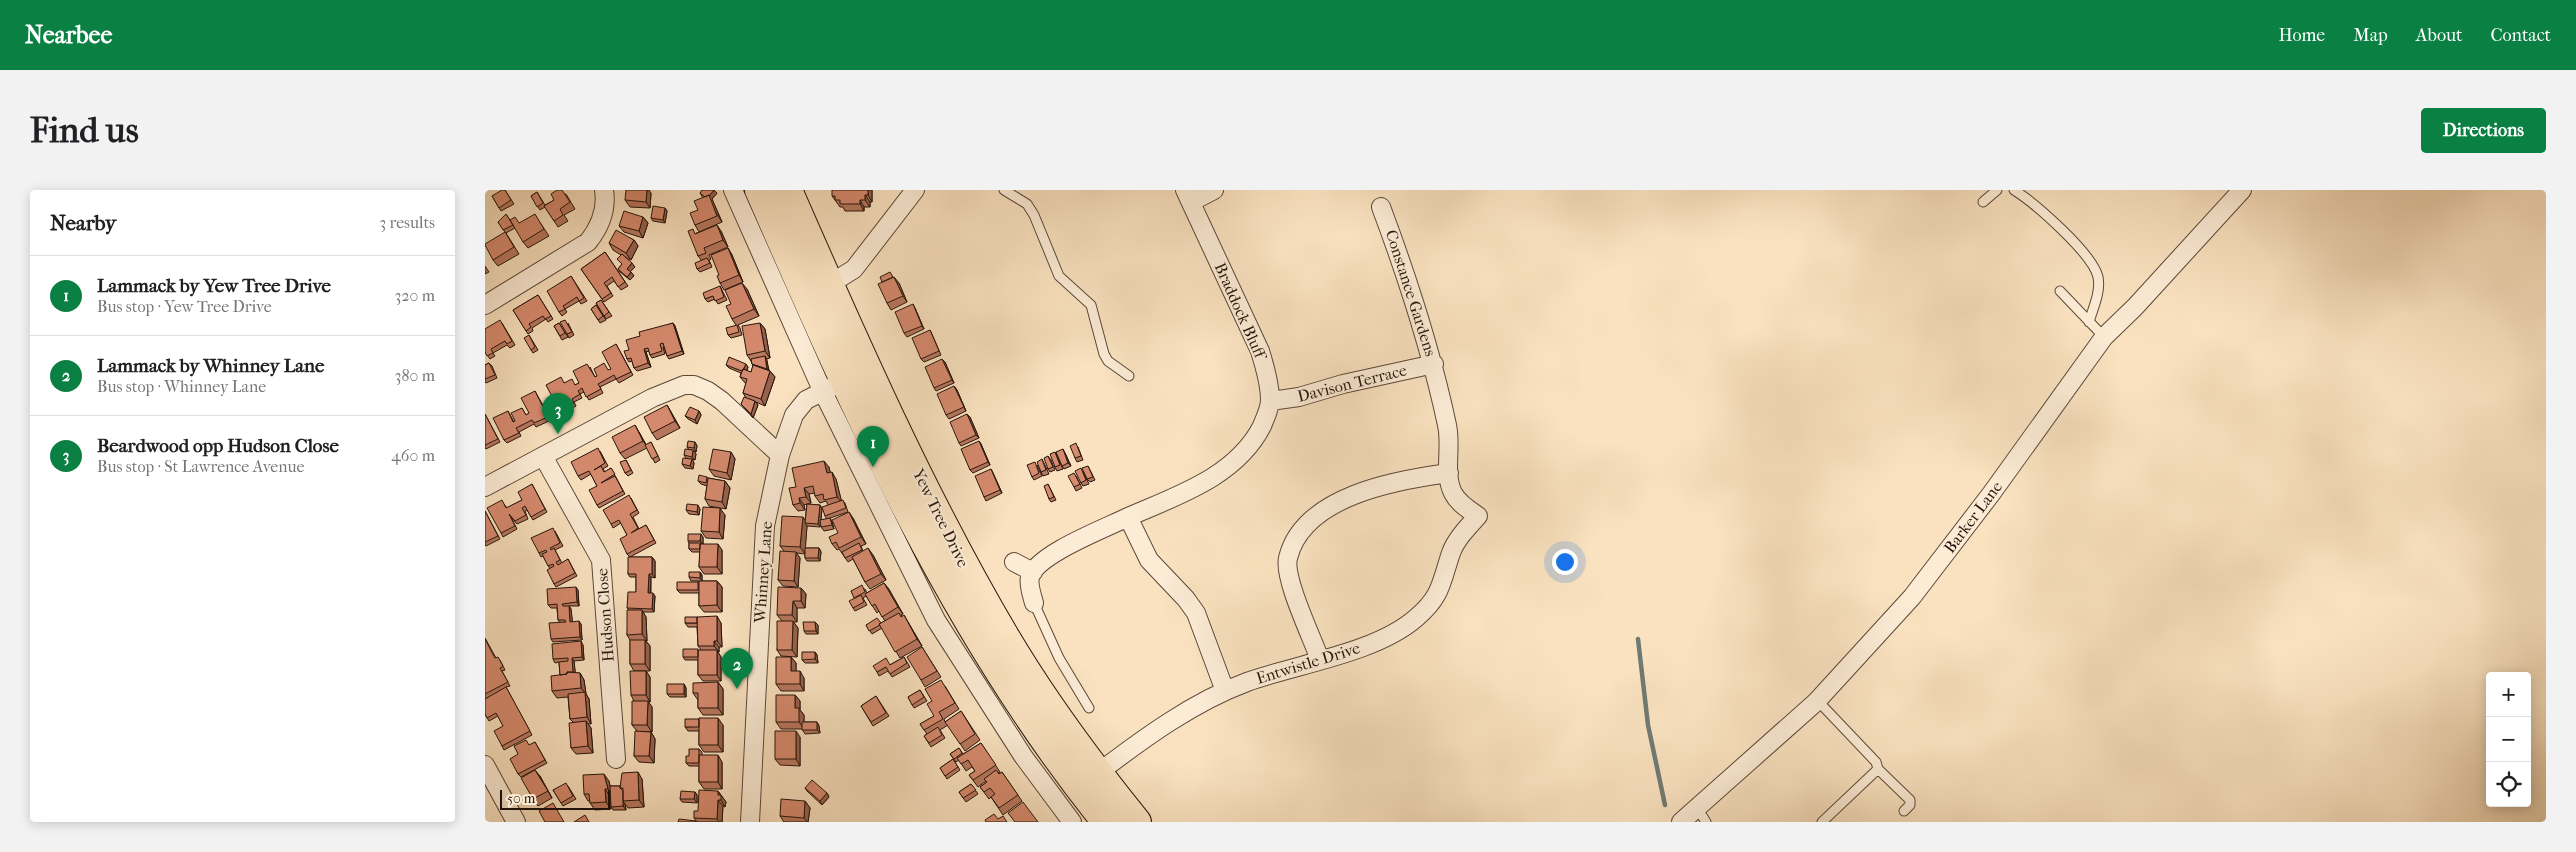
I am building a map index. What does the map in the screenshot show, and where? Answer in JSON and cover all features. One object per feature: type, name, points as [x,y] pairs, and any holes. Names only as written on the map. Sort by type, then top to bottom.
[{"type":"highway","name":"Yew Tree Drive","points":[[759,190],[805,297],[929,552],[987,655],[1040,737],[1137,822]]},
{"type":"highway","name":"Yew Tree Drive","points":[[788,190],[829,285],[846,380]]},
{"type":"highway","name":"Yew Tree Drive","points":[[1089,780],[1106,822]]},
{"type":"street","points":[[485,305],[588,242],[599,226],[604,190]]},
{"type":"street","points":[[733,190],[846,380],[936,620],[1023,756],[1072,822]]},
{"type":"street","points":[[805,297],[854,270],[915,190]]},
{"type":"street","points":[[1188,196],[1214,190]]},
{"type":"street","name":"Barker Lane","points":[[1681,822],[1701,815],[1817,700],[1913,597],[1991,494],[2103,337],[2135,307],[2242,190]]},
{"type":"street","name":"Braddock Bluff","points":[[1033,572],[1036,567],[1057,550],[1193,489],[1229,465],[1259,432],[1270,401],[1266,369],[1260,351],[1188,196]]},
{"type":"street","name":"Constance Gardens","points":[[1381,207],[1425,331],[1434,364],[1449,441],[1449,473],[1453,493],[1464,506],[1478,516]]},
{"type":"street","name":"Davison Terrace","points":[[1270,401],[1299,397],[1343,384],[1434,364]]},
{"type":"street","name":"Whinney Lane","points":[[751,822],[762,561],[765,526],[780,455],[793,415],[806,400],[846,380]]},
{"type":"street","points":[[485,487],[652,398],[684,385],[694,385],[709,391],[780,455]]},
{"type":"street","name":"Hudson Close","points":[[543,456],[601,560],[616,759]]},
{"type":"street","points":[[1320,660],[1289,576],[1288,558],[1302,530],[1314,517],[1329,506],[1377,486],[1449,473]]},
{"type":"street","name":"Entwistle Drive","points":[[1089,780],[1144,738],[1225,691],[1389,636],[1416,618],[1436,596],[1443,582],[1451,552],[1478,516]]},
{"type":"street","points":[[1128,517],[1149,560],[1186,599],[1196,613],[1225,691]]},
{"type":"street","points":[[1014,562],[1033,572],[1029,586],[1034,603]]},
{"type":"street","points":[[485,765],[516,822]]},
{"type":"lane","points":[[1004,190],[1027,204],[1034,215],[1059,276],[1091,305],[1104,354],[1108,361],[1129,376]]},
{"type":"lane","points":[[1983,202],[1997,190]]},
{"type":"lane","points":[[2014,190],[2032,203],[2085,252],[2095,268],[2099,286],[2089,322]]},
{"type":"lane","points":[[2059,291],[2103,337]]},
{"type":"lane","points":[[1034,603],[1059,658],[1089,708]]},
{"type":"lane","points":[[1817,700],[1876,762],[1877,768],[1910,800],[1910,805],[1904,811]]},
{"type":"lane","points":[[1822,822],[1877,768]]},
{"type":"building","points":[[505,190],[511,200],[499,208],[492,196]]},
{"type":"building","points":[[557,190],[562,190],[570,202],[560,209],[563,215],[554,221],[544,206],[554,200],[551,194]]},
{"type":"building","points":[[626,190],[647,190],[646,202],[625,200]]},
{"type":"building","points":[[702,190],[714,190],[709,196],[705,197],[700,193]]},
{"type":"building","points":[[832,190],[868,190],[868,195],[865,195],[865,200],[860,200],[860,204],[840,204],[840,200],[835,200],[835,196],[832,196]]},
{"type":"building","points":[[537,192],[543,203],[537,207],[531,196]]},
{"type":"building","points":[[709,195],[717,216],[695,225],[690,213],[698,210],[694,201]]},
{"type":"building","points":[[653,206],[665,208],[663,220],[651,218]]},
{"type":"building","points":[[624,211],[643,217],[639,231],[619,226]]},
{"type":"building","points":[[506,214],[513,225],[503,230],[498,222]]},
{"type":"building","points":[[535,214],[544,229],[523,242],[510,220],[515,217],[519,223]]},
{"type":"building","points":[[717,225],[723,240],[704,248],[706,253],[698,256],[688,231],[693,229],[695,234]]},
{"type":"building","points":[[616,230],[634,240],[626,253],[609,243]]},
{"type":"building","points":[[505,232],[514,247],[493,260],[485,244]]},
{"type":"building","points":[[728,248],[739,275],[720,283],[711,255]]},
{"type":"building","points":[[605,252],[625,282],[618,287],[612,277],[604,283],[611,293],[602,299],[581,269]]},
{"type":"building","points":[[622,254],[632,263],[627,269],[631,272],[627,277],[618,269],[622,264],[617,259]]},
{"type":"building","points":[[707,258],[710,263],[697,269],[695,263]]},
{"type":"building","points":[[890,272],[893,277],[882,282],[880,277]]},
{"type":"building","points":[[571,276],[584,298],[579,301],[577,297],[563,306],[565,309],[559,312],[547,291]]},
{"type":"building","points":[[894,277],[903,296],[887,303],[878,284]]},
{"type":"building","points":[[742,283],[754,309],[732,319],[726,306],[731,304],[725,290]]},
{"type":"building","points":[[720,286],[724,297],[715,301],[713,296],[705,299],[703,293]]},
{"type":"building","points":[[538,295],[551,316],[545,319],[543,316],[529,324],[531,327],[526,331],[513,310]]},
{"type":"building","points":[[601,300],[609,312],[604,316],[596,303]]},
{"type":"building","points":[[913,304],[922,326],[904,333],[895,312]]},
{"type":"building","points":[[596,305],[603,316],[598,320],[591,309]]},
{"type":"building","points":[[500,320],[512,341],[507,344],[505,341],[491,349],[493,353],[487,356],[485,352],[485,329]]},
{"type":"building","points":[[565,320],[572,332],[567,334],[560,322]]},
{"type":"building","points":[[559,323],[565,333],[560,336],[554,326]]},
{"type":"building","points":[[673,323],[682,351],[667,356],[663,343],[660,344],[662,351],[650,355],[648,348],[644,349],[648,363],[634,368],[631,358],[627,359],[624,351],[629,350],[626,340],[640,336],[639,332]]},
{"type":"building","points":[[760,323],[765,351],[747,355],[742,326]]},
{"type":"building","points":[[737,325],[739,332],[728,335],[726,328]]},
{"type":"building","points":[[930,330],[939,351],[921,359],[912,338]]},
{"type":"building","points":[[529,335],[535,347],[531,350],[524,338]]},
{"type":"building","points":[[616,344],[631,372],[616,379],[614,375],[598,384],[601,389],[586,397],[582,388],[578,391],[580,394],[572,399],[574,403],[559,410],[546,385],[561,377],[564,383],[572,379],[575,385],[579,383],[573,371],[587,364],[595,377],[597,376],[594,369],[604,363],[608,370],[611,369],[602,352]]},
{"type":"building","points":[[765,356],[767,369],[752,364],[751,359]]},
{"type":"building","points":[[729,357],[746,364],[742,371],[726,365]]},
{"type":"building","points":[[942,359],[952,380],[934,388],[925,367]]},
{"type":"building","points":[[489,363],[495,375],[485,379],[485,365]]},
{"type":"building","points":[[753,365],[770,371],[761,399],[743,393],[747,379],[740,377],[743,369],[751,372]]},
{"type":"building","points":[[954,386],[964,407],[946,415],[937,394]]},
{"type":"building","points":[[535,391],[548,417],[534,423],[532,420],[516,428],[519,433],[504,440],[493,418],[508,411],[513,422],[515,421],[511,413],[522,408],[526,415],[529,413],[521,398]]},
{"type":"building","points":[[744,397],[755,401],[751,414],[741,404]]},
{"type":"building","points":[[667,405],[675,421],[652,433],[644,417]]},
{"type":"building","points":[[690,407],[699,411],[695,420],[685,416]]},
{"type":"building","points":[[485,414],[498,439],[485,445]]},
{"type":"building","points":[[967,414],[976,435],[959,443],[950,422]]},
{"type":"building","points":[[635,425],[643,441],[620,453],[612,437]]},
{"type":"building","points":[[688,441],[695,442],[694,448],[687,447]]},
{"type":"building","points":[[979,441],[988,462],[970,470],[961,449]]},
{"type":"building","points":[[651,442],[658,456],[652,459],[645,445]]},
{"type":"building","points":[[1076,443],[1081,456],[1075,458],[1070,446]]},
{"type":"building","points":[[598,448],[605,463],[594,470],[601,466],[604,472],[611,468],[615,474],[601,483],[615,476],[623,491],[597,505],[589,490],[597,486],[589,471],[578,476],[571,462]]},
{"type":"building","points":[[685,449],[693,450],[692,457],[684,455]]},
{"type":"building","points":[[713,449],[731,452],[727,473],[709,469]]},
{"type":"building","points":[[1063,449],[1068,463],[1062,466],[1056,452]]},
{"type":"building","points":[[1055,452],[1060,465],[1055,467],[1050,454]]},
{"type":"building","points":[[1048,456],[1053,467],[1048,469],[1044,458]]},
{"type":"building","points":[[683,458],[692,459],[690,466],[682,464]]},
{"type":"building","points":[[1042,459],[1046,470],[1041,472],[1037,462]]},
{"type":"building","points":[[626,460],[631,470],[625,473],[620,462]]},
{"type":"building","points":[[824,461],[827,473],[832,472],[837,497],[824,500],[823,494],[815,496],[813,486],[804,488],[806,497],[799,498],[800,503],[793,505],[789,488],[796,487],[792,468]]},
{"type":"building","points":[[1035,462],[1039,473],[1032,477],[1027,465]]},
{"type":"building","points":[[1088,466],[1093,477],[1087,479],[1082,468]]},
{"type":"building","points":[[1081,468],[1086,480],[1081,483],[1075,471]]},
{"type":"building","points":[[991,469],[1000,490],[984,497],[975,476]]},
{"type":"building","points":[[1074,473],[1080,484],[1074,487],[1068,476]]},
{"type":"building","points":[[699,475],[707,477],[706,483],[698,481]]},
{"type":"building","points":[[708,478],[725,481],[722,502],[705,499]]},
{"type":"building","points":[[532,484],[545,509],[531,517],[525,506],[522,508],[526,515],[515,521],[509,514],[515,526],[501,533],[487,508],[502,500],[506,508],[522,500],[518,492]]},
{"type":"building","points":[[1048,484],[1054,497],[1049,499],[1044,486]]},
{"type":"building","points":[[629,495],[637,510],[630,514],[638,528],[631,533],[646,525],[654,540],[627,554],[620,539],[627,535],[619,520],[611,524],[603,510]]},
{"type":"building","points":[[843,500],[846,508],[825,516],[822,507]]},
{"type":"building","points":[[687,504],[698,505],[697,512],[686,510]]},
{"type":"building","points":[[807,504],[820,505],[818,524],[805,523]]},
{"type":"building","points":[[703,507],[720,508],[719,532],[701,531]]},
{"type":"building","points":[[485,511],[498,536],[485,542]]},
{"type":"building","points":[[849,512],[861,537],[839,548],[836,542],[832,544],[829,537],[838,533],[832,520]]},
{"type":"building","points":[[782,516],[803,517],[800,547],[780,546]]},
{"type":"building","points":[[830,518],[832,525],[821,527],[820,520]]},
{"type":"building","points":[[553,528],[560,543],[550,548],[551,550],[554,548],[560,560],[556,562],[558,565],[568,559],[575,573],[554,584],[547,570],[554,566],[553,564],[548,566],[542,554],[547,552],[546,550],[539,553],[531,538]]},
{"type":"building","points":[[688,534],[701,534],[700,541],[688,541]]},
{"type":"building","points":[[689,543],[701,543],[700,549],[689,549]]},
{"type":"building","points":[[859,543],[862,550],[845,558],[842,552]]},
{"type":"building","points":[[700,544],[718,544],[717,567],[699,567]]},
{"type":"building","points":[[805,548],[819,548],[818,558],[805,558]]},
{"type":"building","points":[[868,548],[881,574],[865,582],[852,557]]},
{"type":"building","points":[[780,551],[796,552],[794,581],[778,580]]},
{"type":"building","points":[[628,557],[652,557],[652,574],[649,574],[648,593],[653,593],[652,609],[627,608],[628,592],[636,592],[636,574],[628,574]]},
{"type":"building","points":[[689,572],[700,572],[700,578],[689,577]]},
{"type":"building","points":[[699,581],[717,581],[717,605],[699,606]]},
{"type":"building","points":[[677,582],[698,582],[698,590],[677,590]]},
{"type":"building","points":[[884,583],[898,607],[882,617],[875,604],[872,606],[865,594]]},
{"type":"building","points":[[862,585],[865,592],[854,598],[851,591]]},
{"type":"building","points":[[576,587],[577,602],[562,604],[563,606],[569,606],[570,622],[579,621],[580,637],[551,639],[549,623],[566,622],[565,620],[558,620],[557,604],[548,605],[547,589]]},
{"type":"building","points":[[778,587],[801,588],[801,601],[793,601],[792,615],[777,615]]},
{"type":"building","points":[[861,595],[864,602],[853,608],[849,601]]},
{"type":"building","points":[[627,610],[642,610],[642,634],[627,635]]},
{"type":"building","points":[[899,613],[901,617],[904,615],[917,639],[895,652],[879,624]]},
{"type":"building","points":[[717,616],[717,641],[714,641],[714,646],[698,646],[697,617]]},
{"type":"building","points":[[685,617],[697,617],[697,623],[685,623]]},
{"type":"building","points":[[877,618],[881,623],[880,625],[869,631],[866,625]]},
{"type":"building","points":[[777,621],[793,621],[792,650],[777,650]]},
{"type":"building","points":[[803,622],[815,622],[816,631],[804,631]]},
{"type":"building","points":[[485,639],[495,658],[498,657],[503,666],[500,668],[508,682],[485,694]]},
{"type":"building","points":[[630,640],[645,640],[645,664],[630,664]]},
{"type":"building","points":[[581,641],[582,657],[572,658],[573,672],[560,675],[559,662],[568,661],[568,658],[553,659],[552,644]]},
{"type":"building","points":[[922,647],[937,671],[921,680],[907,657]]},
{"type":"building","points":[[683,649],[698,649],[698,657],[683,657]]},
{"type":"building","points":[[698,650],[717,650],[717,675],[698,675]]},
{"type":"building","points":[[802,652],[815,652],[815,659],[802,660]]},
{"type":"building","points":[[776,657],[791,657],[791,671],[800,671],[800,684],[776,684]]},
{"type":"building","points":[[904,657],[907,663],[890,674],[886,667],[877,672],[873,666],[886,658],[890,665]]},
{"type":"building","points":[[630,671],[646,671],[646,695],[631,695]]},
{"type":"building","points":[[567,672],[580,673],[581,688],[552,691],[551,676],[567,674]]},
{"type":"building","points":[[941,680],[955,703],[939,712],[943,719],[924,730],[920,724],[934,716],[927,704],[932,701],[925,689]]},
{"type":"building","points":[[718,682],[718,708],[698,708],[698,693],[693,693],[693,683]]},
{"type":"building","points":[[667,684],[684,684],[684,694],[667,694]]},
{"type":"building","points":[[506,687],[530,731],[502,746],[494,731],[503,726],[496,713],[487,718],[485,714],[485,699]]},
{"type":"building","points":[[920,690],[924,697],[912,705],[908,697]]},
{"type":"building","points":[[585,692],[587,717],[570,719],[568,694]]},
{"type":"building","points":[[776,695],[795,695],[795,708],[799,708],[799,722],[776,722]]},
{"type":"building","points":[[876,696],[886,713],[871,722],[861,706]]},
{"type":"building","points":[[632,701],[648,701],[647,725],[632,725]]},
{"type":"building","points":[[961,711],[975,734],[960,744],[945,722]]},
{"type":"building","points":[[699,718],[718,718],[718,745],[699,745]]},
{"type":"building","points":[[685,719],[699,719],[699,727],[685,727]]},
{"type":"building","points":[[586,721],[588,746],[571,748],[569,723]]},
{"type":"building","points":[[802,722],[817,722],[817,730],[802,730]]},
{"type":"building","points":[[938,727],[942,735],[929,743],[924,736]]},
{"type":"building","points":[[635,731],[651,732],[649,756],[634,756]]},
{"type":"building","points":[[775,731],[796,731],[796,759],[775,759]]},
{"type":"building","points":[[526,740],[529,745],[535,742],[545,760],[518,774],[510,759],[518,754],[514,746]]},
{"type":"building","points":[[981,743],[996,765],[973,780],[969,775],[975,771],[968,760],[961,764],[957,758]]},
{"type":"building","points":[[959,748],[962,753],[954,759],[950,754]]},
{"type":"building","points":[[689,749],[699,749],[699,763],[686,763]]},
{"type":"building","points":[[699,755],[718,755],[718,782],[699,782]]},
{"type":"building","points":[[953,759],[958,767],[945,776],[940,768]]},
{"type":"building","points":[[535,770],[548,791],[533,799],[521,778]]},
{"type":"building","points":[[996,770],[999,774],[1002,772],[1018,795],[999,808],[991,797],[995,794],[990,788],[984,792],[980,787],[987,782],[984,779]]},
{"type":"building","points":[[638,772],[639,800],[623,801],[623,788],[620,788],[622,773]]},
{"type":"building","points":[[604,774],[608,789],[605,789],[606,802],[590,803],[589,794],[584,794],[583,775]]},
{"type":"building","points":[[812,780],[827,793],[820,801],[805,788]]},
{"type":"building","points":[[566,783],[573,796],[561,803],[553,790]]},
{"type":"building","points":[[971,784],[976,790],[963,798],[959,792]]},
{"type":"building","points":[[610,786],[620,786],[623,791],[623,806],[611,807]]},
{"type":"building","points":[[699,790],[718,791],[718,795],[721,795],[721,800],[718,800],[717,819],[694,818],[694,811],[698,811]]},
{"type":"building","points":[[681,791],[695,792],[694,799],[680,799]]},
{"type":"building","points":[[781,799],[805,801],[804,818],[780,816]]},
{"type":"building","points":[[1023,802],[1038,822],[1015,822],[1008,813]]},
{"type":"building","points":[[553,803],[564,822],[545,822],[539,811]]},
{"type":"building","points":[[994,814],[998,819],[1003,816],[1007,822],[986,822],[985,820]]},
{"type":"building","points":[[585,815],[589,822],[574,822]]},
{"type":"building","points":[[679,819],[696,821],[678,822]]},
{"type":"waterway","points":[[1638,639],[1648,725],[1665,805]]},
{"type":"place","name":"Beardwood opp Hudson Close","points":[[558,434]]},
{"type":"place","name":"Lammack by Yew Tree Drive","points":[[873,467]]},
{"type":"place","name":"Lammack by Whinney Lane","points":[[737,689]]}]
